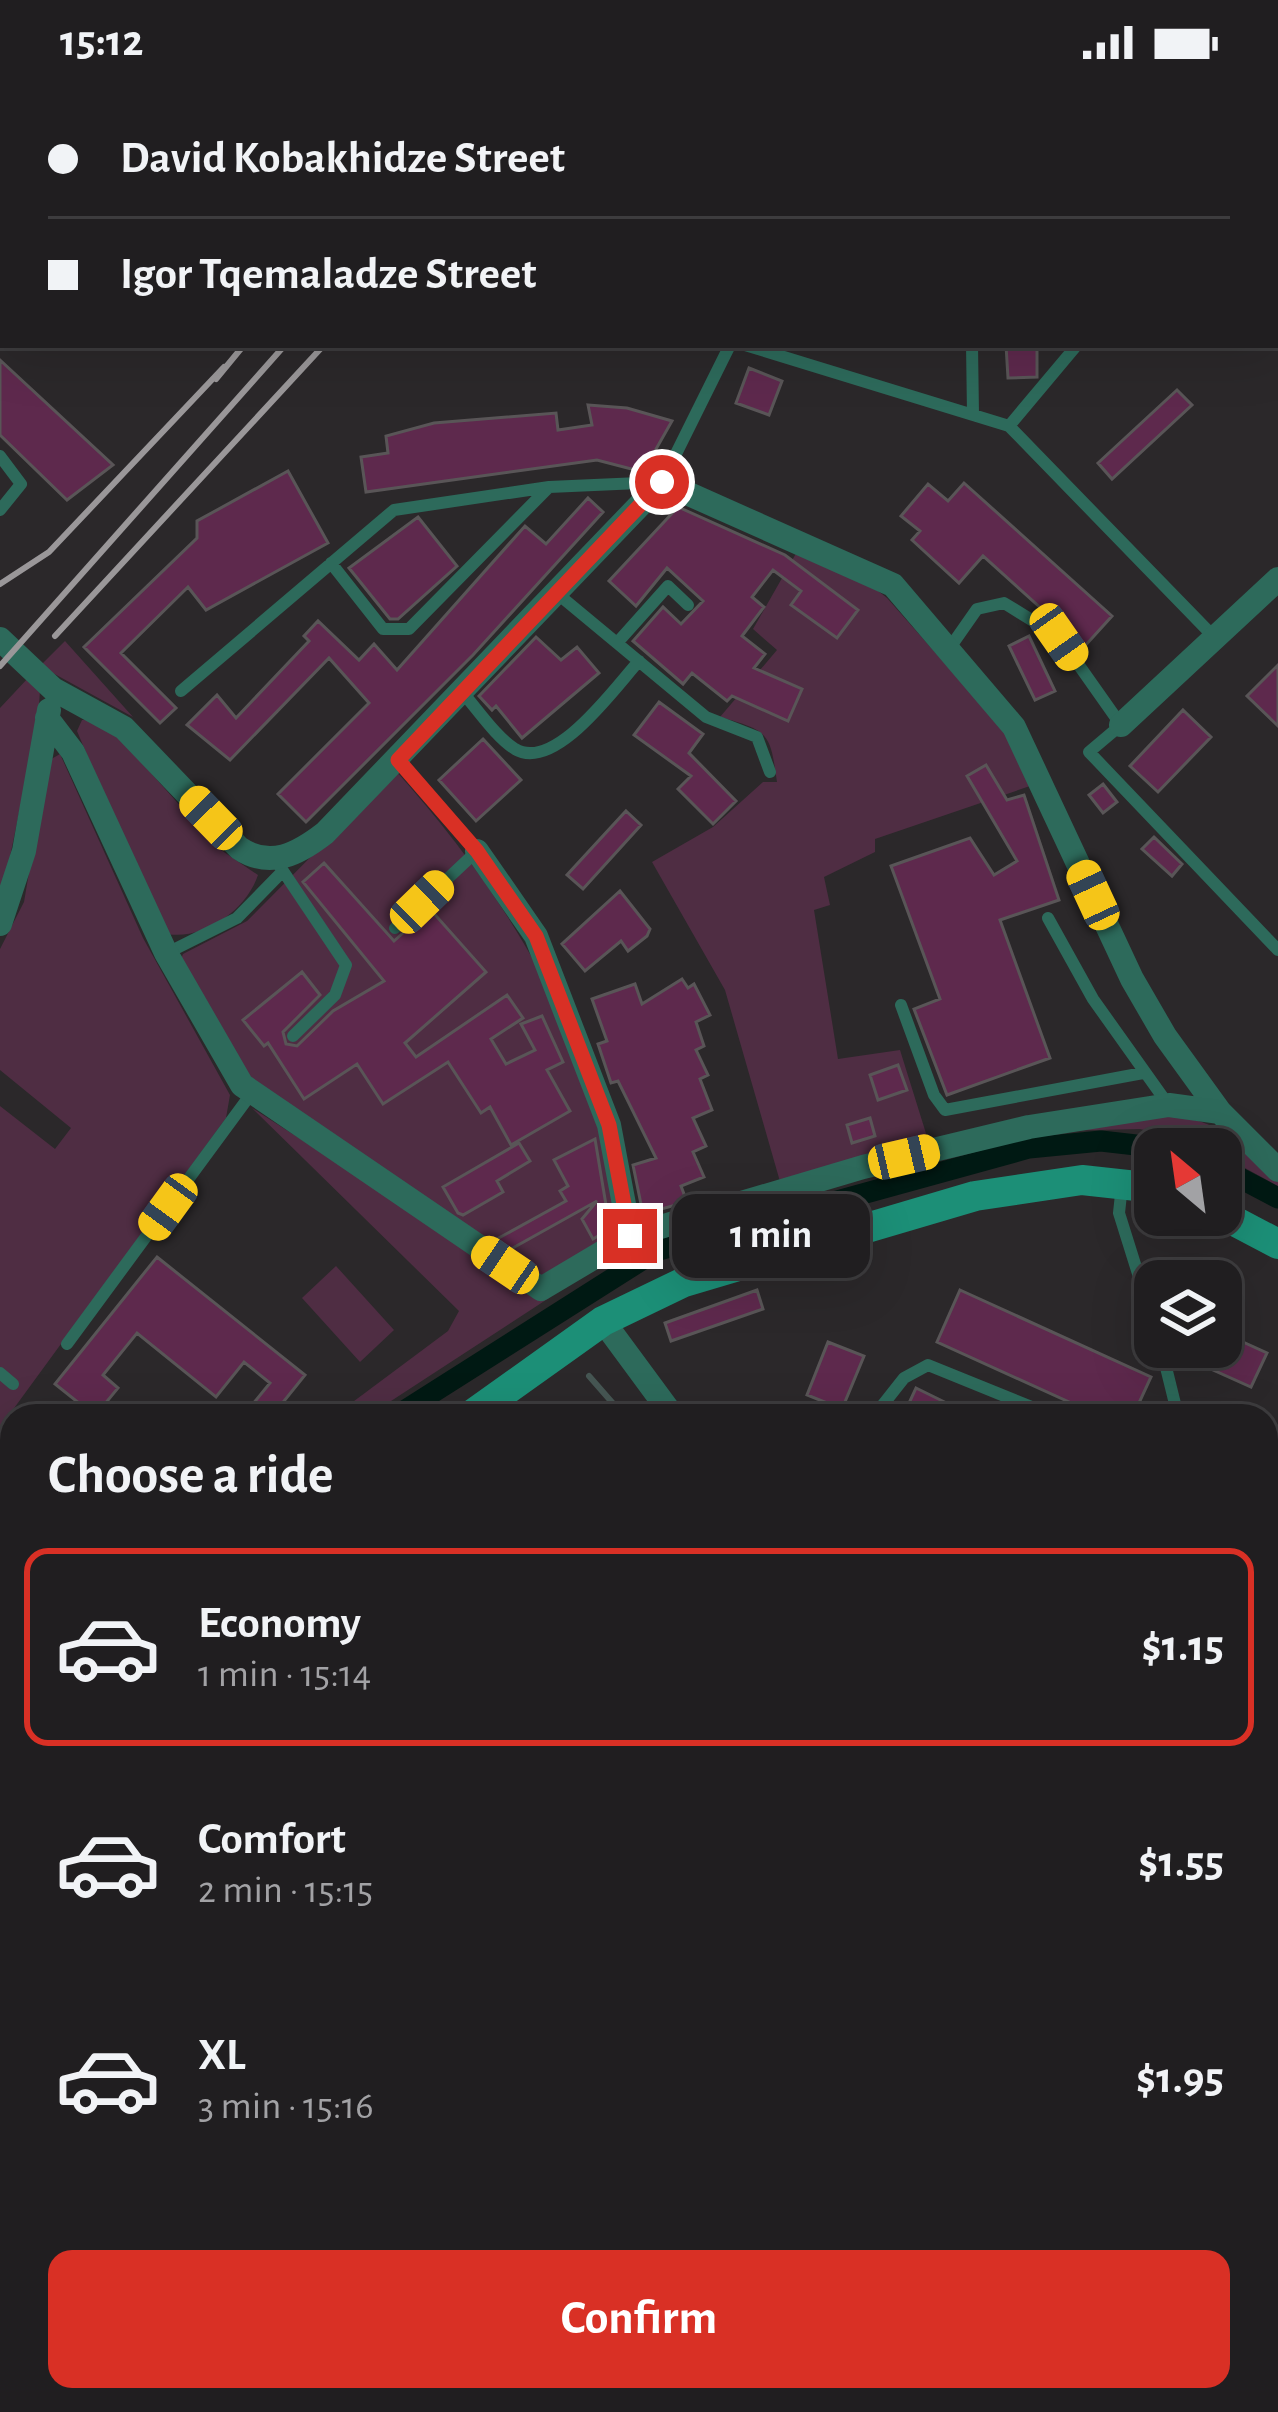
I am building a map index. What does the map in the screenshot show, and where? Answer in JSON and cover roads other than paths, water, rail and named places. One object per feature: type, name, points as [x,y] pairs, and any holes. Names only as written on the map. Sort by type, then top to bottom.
[{"type":"street","points":[[0,639],[53,689],[124,728],[239,848],[256,860],[278,866],[325,833],[560,595],[662,482],[893,586],[1014,727],[1132,979],[1220,1112],[1278,1170]]},
{"type":"street","points":[[1120,725],[1278,579]]},
{"type":"street","points":[[0,924],[24,851],[53,689]]},
{"type":"street","points":[[47,718],[73,752],[205,1028],[251,1094],[541,1289],[630,1236],[863,1167],[1030,1127],[1169,1105],[1220,1112]]},
{"type":"street","points":[[477,851],[536,936],[609,1125],[630,1236]]},
{"type":"street","points":[[487,1404],[603,1321],[684,1282],[975,1196],[1082,1180],[1134,1185]]},
{"type":"street","points":[[1242,1225],[1278,1244]]},
{"type":"street","points":[[603,1321],[664,1404]]},
{"type":"lane","points":[[1149,84],[1160,84]]},
{"type":"lane","points":[[181,691],[394,510],[549,487],[662,482],[729,348]]},
{"type":"lane","points":[[755,348],[1009,426],[1216,639]]},
{"type":"lane","points":[[972,348],[973,414]]},
{"type":"lane","points":[[1009,426],[1074,348]]},
{"type":"lane","points":[[0,456],[21,484],[0,510]]},
{"type":"lane","points":[[331,563],[383,629],[409,629],[549,487]]},
{"type":"lane","points":[[617,643],[668,586],[688,605]]},
{"type":"lane","points":[[560,595],[706,717],[757,737],[770,772]]},
{"type":"lane","points":[[947,653],[977,609],[1004,603],[1059,637],[1120,725],[1089,752],[1278,950]]},
{"type":"lane","points":[[463,693],[516,750],[533,753],[576,731],[639,661]]},
{"type":"lane","points":[[395,928],[477,851],[398,760]]},
{"type":"lane","points":[[166,953],[237,918],[278,866],[346,964],[335,994],[293,1036]]},
{"type":"lane","points":[[1048,918],[1143,1073],[1169,1105]]},
{"type":"lane","points":[[902,1005],[934,1095],[945,1110],[1143,1073]]},
{"type":"lane","points":[[67,1344],[251,1094]]},
{"type":"lane","points":[[1122,1183],[1120,1213],[1134,1260]]},
{"type":"lane","points":[[883,1404],[904,1378],[928,1365],[1024,1404]]},
{"type":"lane","points":[[1168,1368],[1179,1404]]},
{"type":"lane","points":[[0,1373],[13,1384]]},
{"type":"waterway","points":[[415,1404],[656,1251],[1029,1148],[1101,1141],[1134,1145]]},
{"type":"waterway","points":[[1242,1179],[1278,1198]]},
{"type":"waterway","points":[[589,1376],[614,1404]]},
{"type":"railway","points":[[216,379],[242,348]]},
{"type":"railway","points":[[0,666],[282,348]]},
{"type":"railway","points":[[55,636],[321,348]]},
{"type":"railway","points":[[0,584],[49,552],[224,367]]}]
